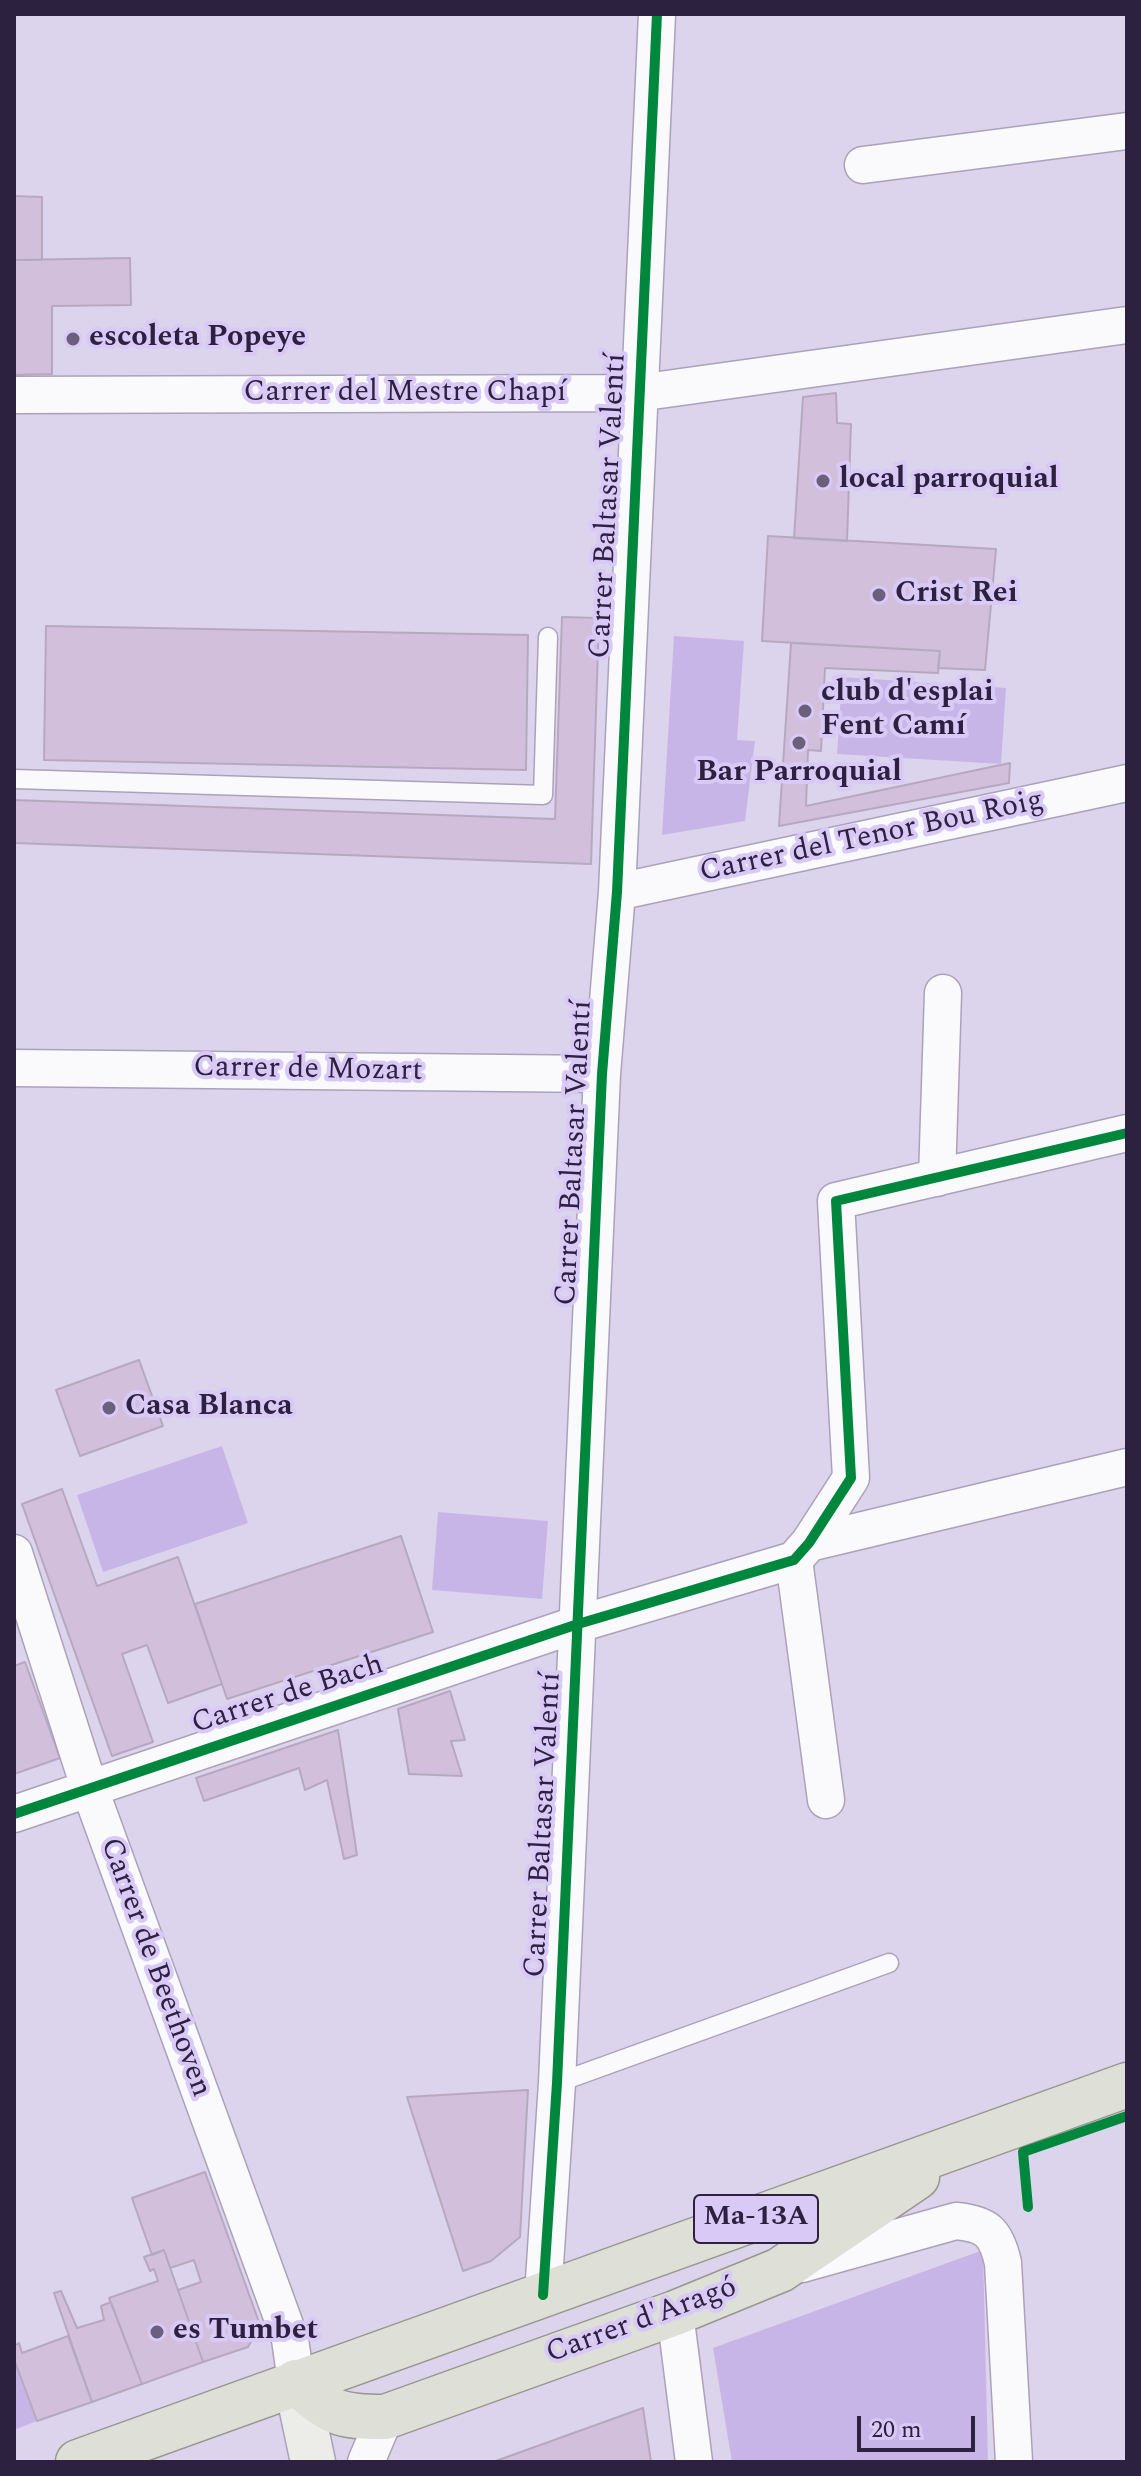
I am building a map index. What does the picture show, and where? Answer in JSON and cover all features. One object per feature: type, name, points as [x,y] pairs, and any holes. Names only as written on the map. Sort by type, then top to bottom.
[{"type":"main road","name":"Carrer d'Aragó","points":[[78,2462],[1127,2085]]},
{"type":"main road","name":"Carrer d'Aragó","points":[[296,2382],[330,2411],[348,2417],[385,2417],[675,2313],[780,2270],[968,2142]]},
{"type":"street","name":"Carrer Baltasar Valentí","points":[[543,2295],[557,2083],[602,1074],[617,892],[657,14]]},
{"type":"street","points":[[863,165],[1127,131]]},
{"type":"street","name":"Carrer del Mestre Chapí","points":[[14,395],[638,393],[1127,325]]},
{"type":"street","name":"Carrer del Tenor Bou Roig","points":[[617,892],[1127,783]]},
{"type":"street","points":[[937,1178],[943,993]]},
{"type":"street","name":"Carrer de Mozart","points":[[14,1068],[602,1074]]},
{"type":"street","points":[[826,1800],[802,1552],[851,1478],[836,1201],[1127,1133]]},
{"type":"street","name":"Carrer de Bach","points":[[14,1814],[802,1552],[1127,1467]]},
{"type":"street","name":"Carrer de Beethoven","points":[[14,1553],[89,1787],[290,2339],[296,2382]]},
{"type":"street","points":[[780,2270],[956,2221],[975,2223],[989,2231],[998,2242],[1003,2263],[1014,2462]]},
{"type":"street","points":[[675,2313],[694,2462]]},
{"type":"street","points":[[296,2382],[313,2462]]},
{"type":"street","points":[[366,2462],[385,2417]]},
{"type":"lane","points":[[14,779],[543,795],[548,637]]},
{"type":"lane","points":[[557,2083],[889,1963]]},
{"type":"shaded area","points":[[674,636],[744,641],[737,740],[755,741],[745,821],[662,835]]},
{"type":"shaded area","points":[[842,677],[1006,688],[1001,764],[837,754]]},
{"type":"shaded area","points":[[222,1446],[248,1523],[103,1572],[77,1495]]},
{"type":"shaded area","points":[[438,1512],[548,1521],[542,1599],[432,1590]]},
{"type":"shaded area","points":[[983,2250],[988,2462],[732,2462],[713,2348]]},
{"type":"shaded area","points":[[14,2359],[37,2421],[14,2430]]},
{"type":"building","points":[[14,196],[42,197],[42,260],[14,260]]},
{"type":"building","points":[[130,258],[131,305],[52,306],[52,374],[14,375],[14,260]]},
{"type":"building","name":"local parroquial","points":[[836,393],[837,423],[851,424],[847,541],[794,538],[803,397]]},
{"type":"building","name":"Crist Rei","points":[[768,536],[996,549],[985,670],[938,668],[940,651],[762,641]]},
{"type":"building","points":[[562,617],[599,618],[591,864],[14,843],[14,800],[555,819]]},
{"type":"building","points":[[46,626],[528,635],[526,770],[44,760]]},
{"type":"building","name":"club d'esplai Fent Camí","points":[[791,643],[940,651],[938,673],[825,668],[821,751],[808,750],[806,806],[1010,763],[1009,783],[779,826]]},
{"type":"building","name":"Casa Blanca","points":[[139,1360],[163,1426],[80,1456],[56,1390]]},
{"type":"building","points":[[62,1489],[97,1586],[178,1557],[222,1684],[168,1703],[147,1645],[122,1654],[153,1742],[112,1756],[22,1504]]},
{"type":"building","points":[[401,1536],[433,1632],[227,1699],[195,1604]]},
{"type":"building","points":[[25,1662],[60,1758],[14,1774],[14,1666]]},
{"type":"building","points":[[450,1691],[465,1740],[451,1741],[462,1776],[409,1774],[398,1709]]},
{"type":"building","points":[[338,1730],[357,1855],[344,1859],[327,1780],[305,1790],[299,1768],[204,1801],[196,1778]]},
{"type":"building","points":[[528,2090],[520,2237],[491,2261],[463,2271],[407,2097]]},
{"type":"building","points":[[205,2172],[260,2325],[248,2347],[203,2362],[178,2290],[201,2282],[194,2260],[170,2268],[164,2250],[152,2255],[132,2198]]},
{"type":"building","name":"es Tumbet","points":[[164,2250],[203,2362],[142,2384],[109,2298],[158,2281],[154,2269],[150,2271],[144,2257]]},
{"type":"building","points":[[61,2291],[77,2328],[104,2320],[101,2306],[111,2302],[142,2384],[92,2402],[54,2293]]},
{"type":"building","points":[[68,2336],[92,2402],[37,2421],[14,2359],[14,2346],[19,2343],[22,2353]]},
{"type":"building","points":[[643,2408],[651,2462],[493,2462]]},
{"type":"cycle path","points":[[543,2295],[557,2083],[602,1074],[617,892],[657,14]]},
{"type":"cycle path","points":[[14,1814],[578,1624],[794,1560],[809,1543],[851,1478],[836,1201],[1127,1133]]},
{"type":"cycle path","points":[[1028,2207],[1023,2152],[1127,2116]]},
{"type":"place","name":"escoleta Popeye","points":[[73,339]]},
{"type":"place","name":"local parroquial","points":[[823,481]]},
{"type":"place","name":"Crist Rei","points":[[879,595]]},
{"type":"place","name":"club d'esplai Fent Camí","points":[[805,711]]},
{"type":"place","name":"Bar Parroquial","points":[[799,743]]},
{"type":"place","name":"Casa Blanca","points":[[109,1408]]},
{"type":"place","name":"es Tumbet","points":[[157,2332]]}]
